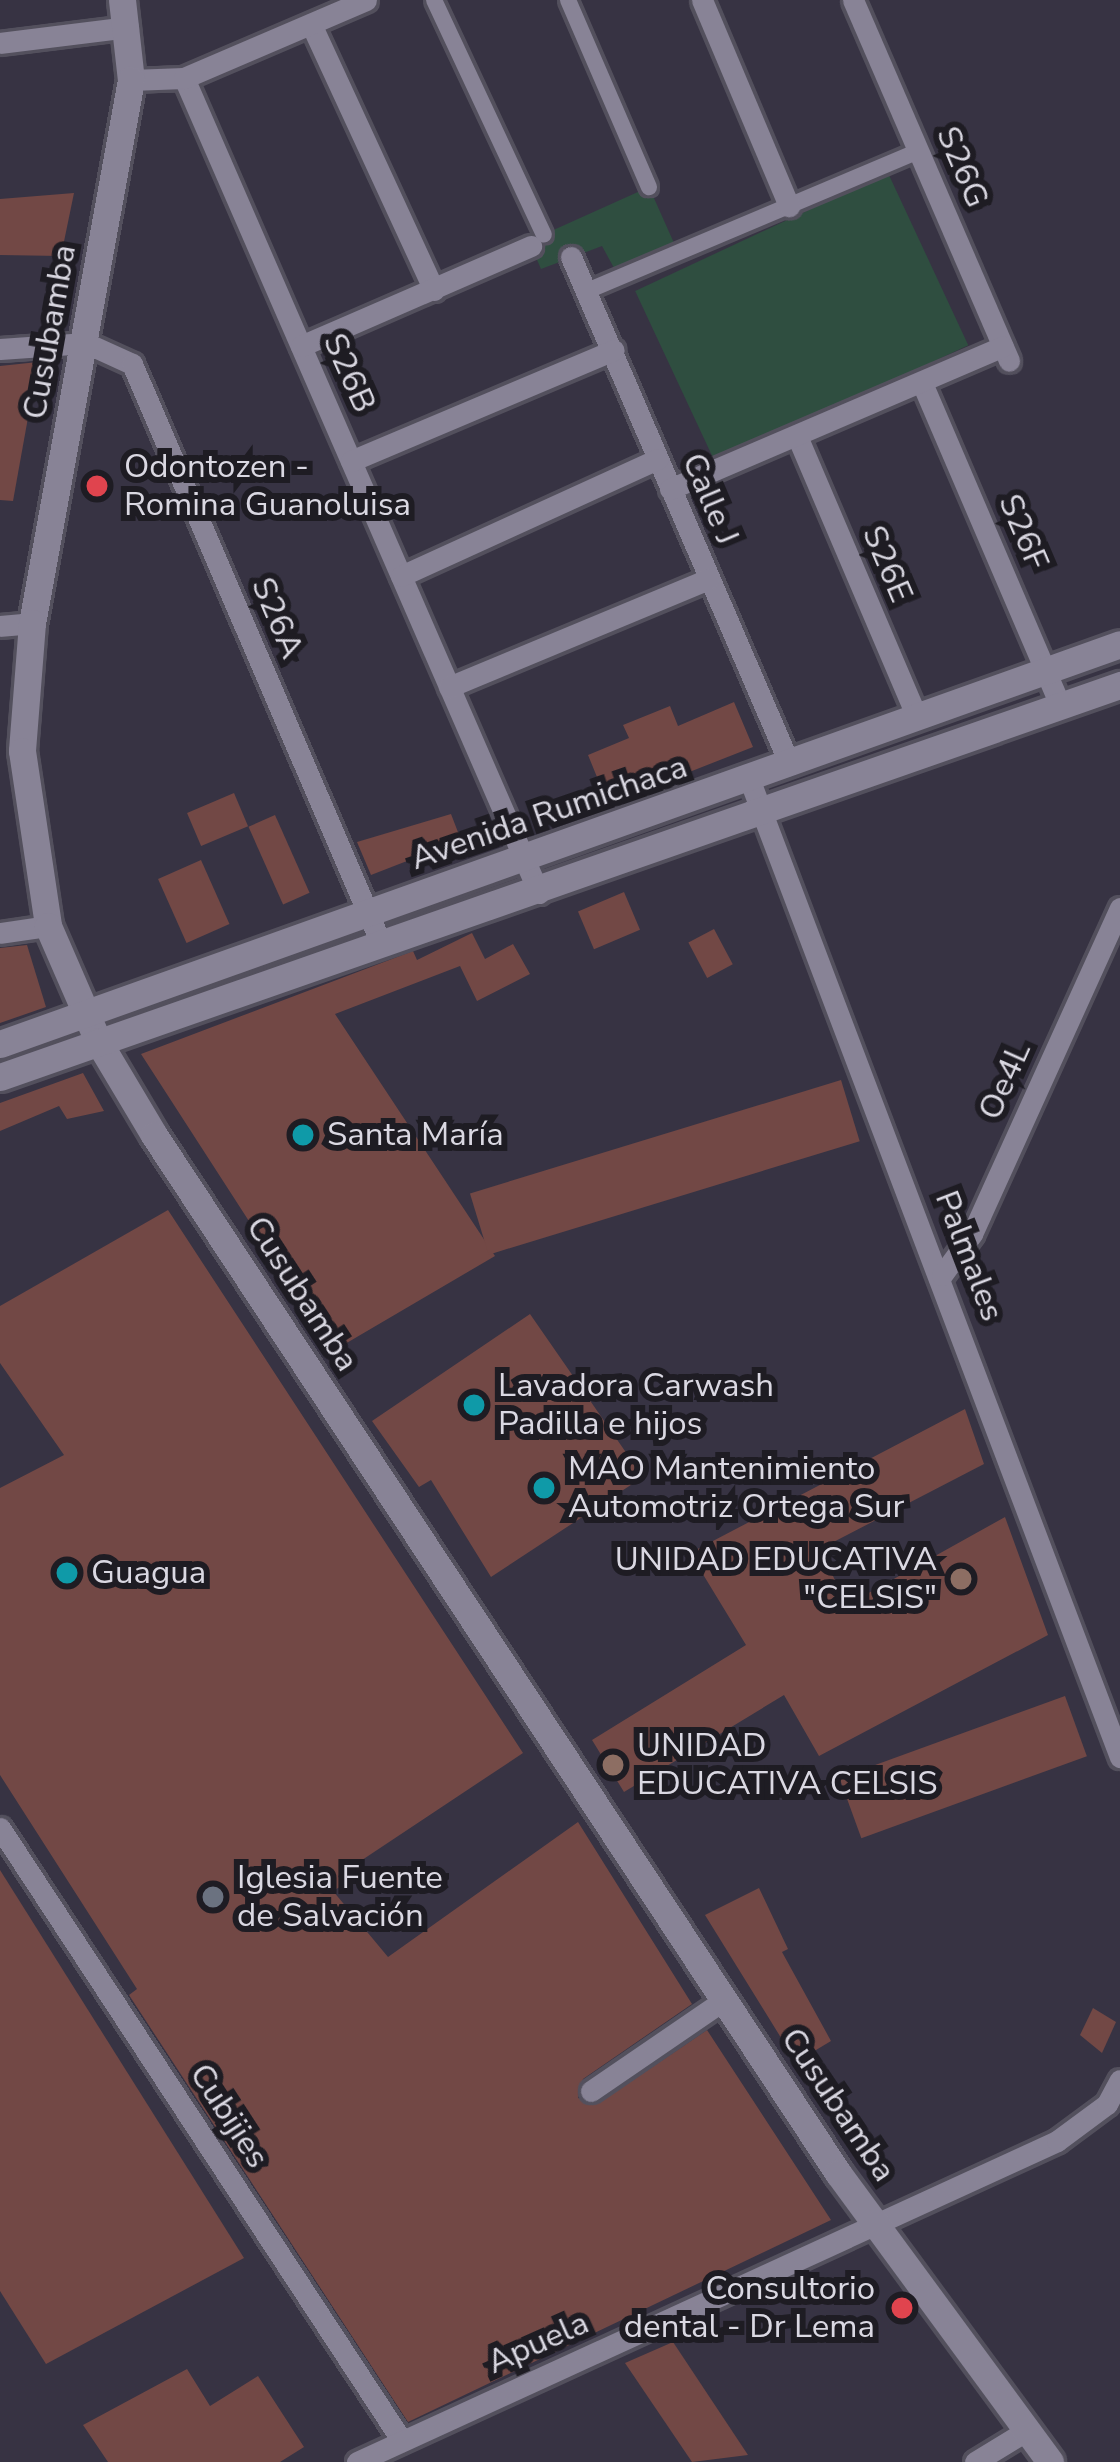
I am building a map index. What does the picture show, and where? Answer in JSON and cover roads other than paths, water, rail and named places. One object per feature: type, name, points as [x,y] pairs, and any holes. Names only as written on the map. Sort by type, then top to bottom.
[{"type":"street","points":[[130,80],[184,77],[366,0]]},
{"type":"street","points":[[301,346],[537,240],[434,0]]},
{"type":"street","points":[[568,0],[649,187]]},
{"type":"street","points":[[701,0],[789,206]]},
{"type":"street","name":"S26G","points":[[853,0],[1006,353],[922,383]]},
{"type":"street","points":[[0,44],[125,13]]},
{"type":"street","name":"Cusubamba","points":[[125,13],[130,80],[32,623],[22,751],[48,926],[98,1042],[724,2000],[877,2225],[1050,2462]]},
{"type":"street","points":[[310,24],[434,290]]},
{"type":"street","name":"S26B","points":[[184,77],[538,892]]},
{"type":"street","points":[[586,291],[919,151]]},
{"type":"street","name":"Calle J","points":[[571,257],[790,765]]},
{"type":"street","points":[[0,349],[86,343]]},
{"type":"street","name":"S26A","points":[[86,343],[132,364],[382,946]]},
{"type":"street","points":[[351,461],[614,350]]},
{"type":"street","points":[[670,489],[922,383]]},
{"type":"street","name":"S26F","points":[[922,383],[1061,707]]},
{"type":"street","name":"S26E","points":[[797,436],[917,718]]},
{"type":"street","points":[[401,576],[658,459]]},
{"type":"street","points":[[449,687],[708,579]]},
{"type":"street","points":[[0,626],[32,623]]},
{"type":"street","name":"Avenida Rumichaca","points":[[0,1043],[750,781],[1120,644]]},
{"type":"street","points":[[0,1077],[763,815],[1120,686]]},
{"type":"street","name":"Palmales","points":[[750,781],[1120,1757]]},
{"type":"street","name":"Oe4L","points":[[941,1275],[972,1234],[1120,908]]},
{"type":"street","points":[[0,933],[48,926]]},
{"type":"street","name":"Cubijies","points":[[0,1828],[402,2441]]},
{"type":"street","points":[[591,2091],[724,2000]]},
{"type":"street","name":"Apuela","points":[[357,2462],[1084,2126],[1120,2080]]},
{"type":"street","points":[[976,2462],[1026,2431]]},
{"type":"place","name":"Odontozen - Romina Guanoluisa","points":[[97,486]]},
{"type":"place","name":"Santa María","points":[[303,1135]]},
{"type":"place","name":"Lavadora Carwash Padilla e hijos","points":[[474,1405]]},
{"type":"place","name":"MAO Mantenimiento Automotriz Ortega Sur","points":[[544,1488]]},
{"type":"place","name":"Guagua","points":[[67,1573]]},
{"type":"place","name":"UNIDAD EDUCATIVA \"CELSIS\"","points":[[961,1579]]},
{"type":"place","name":"UNIDAD EDUCATIVA CELSIS","points":[[613,1765]]},
{"type":"place","name":"Iglesia Fuente de Salvación","points":[[213,1897]]},
{"type":"place","name":"Consultorio dental - Dr Lema","points":[[902,2308]]}]
